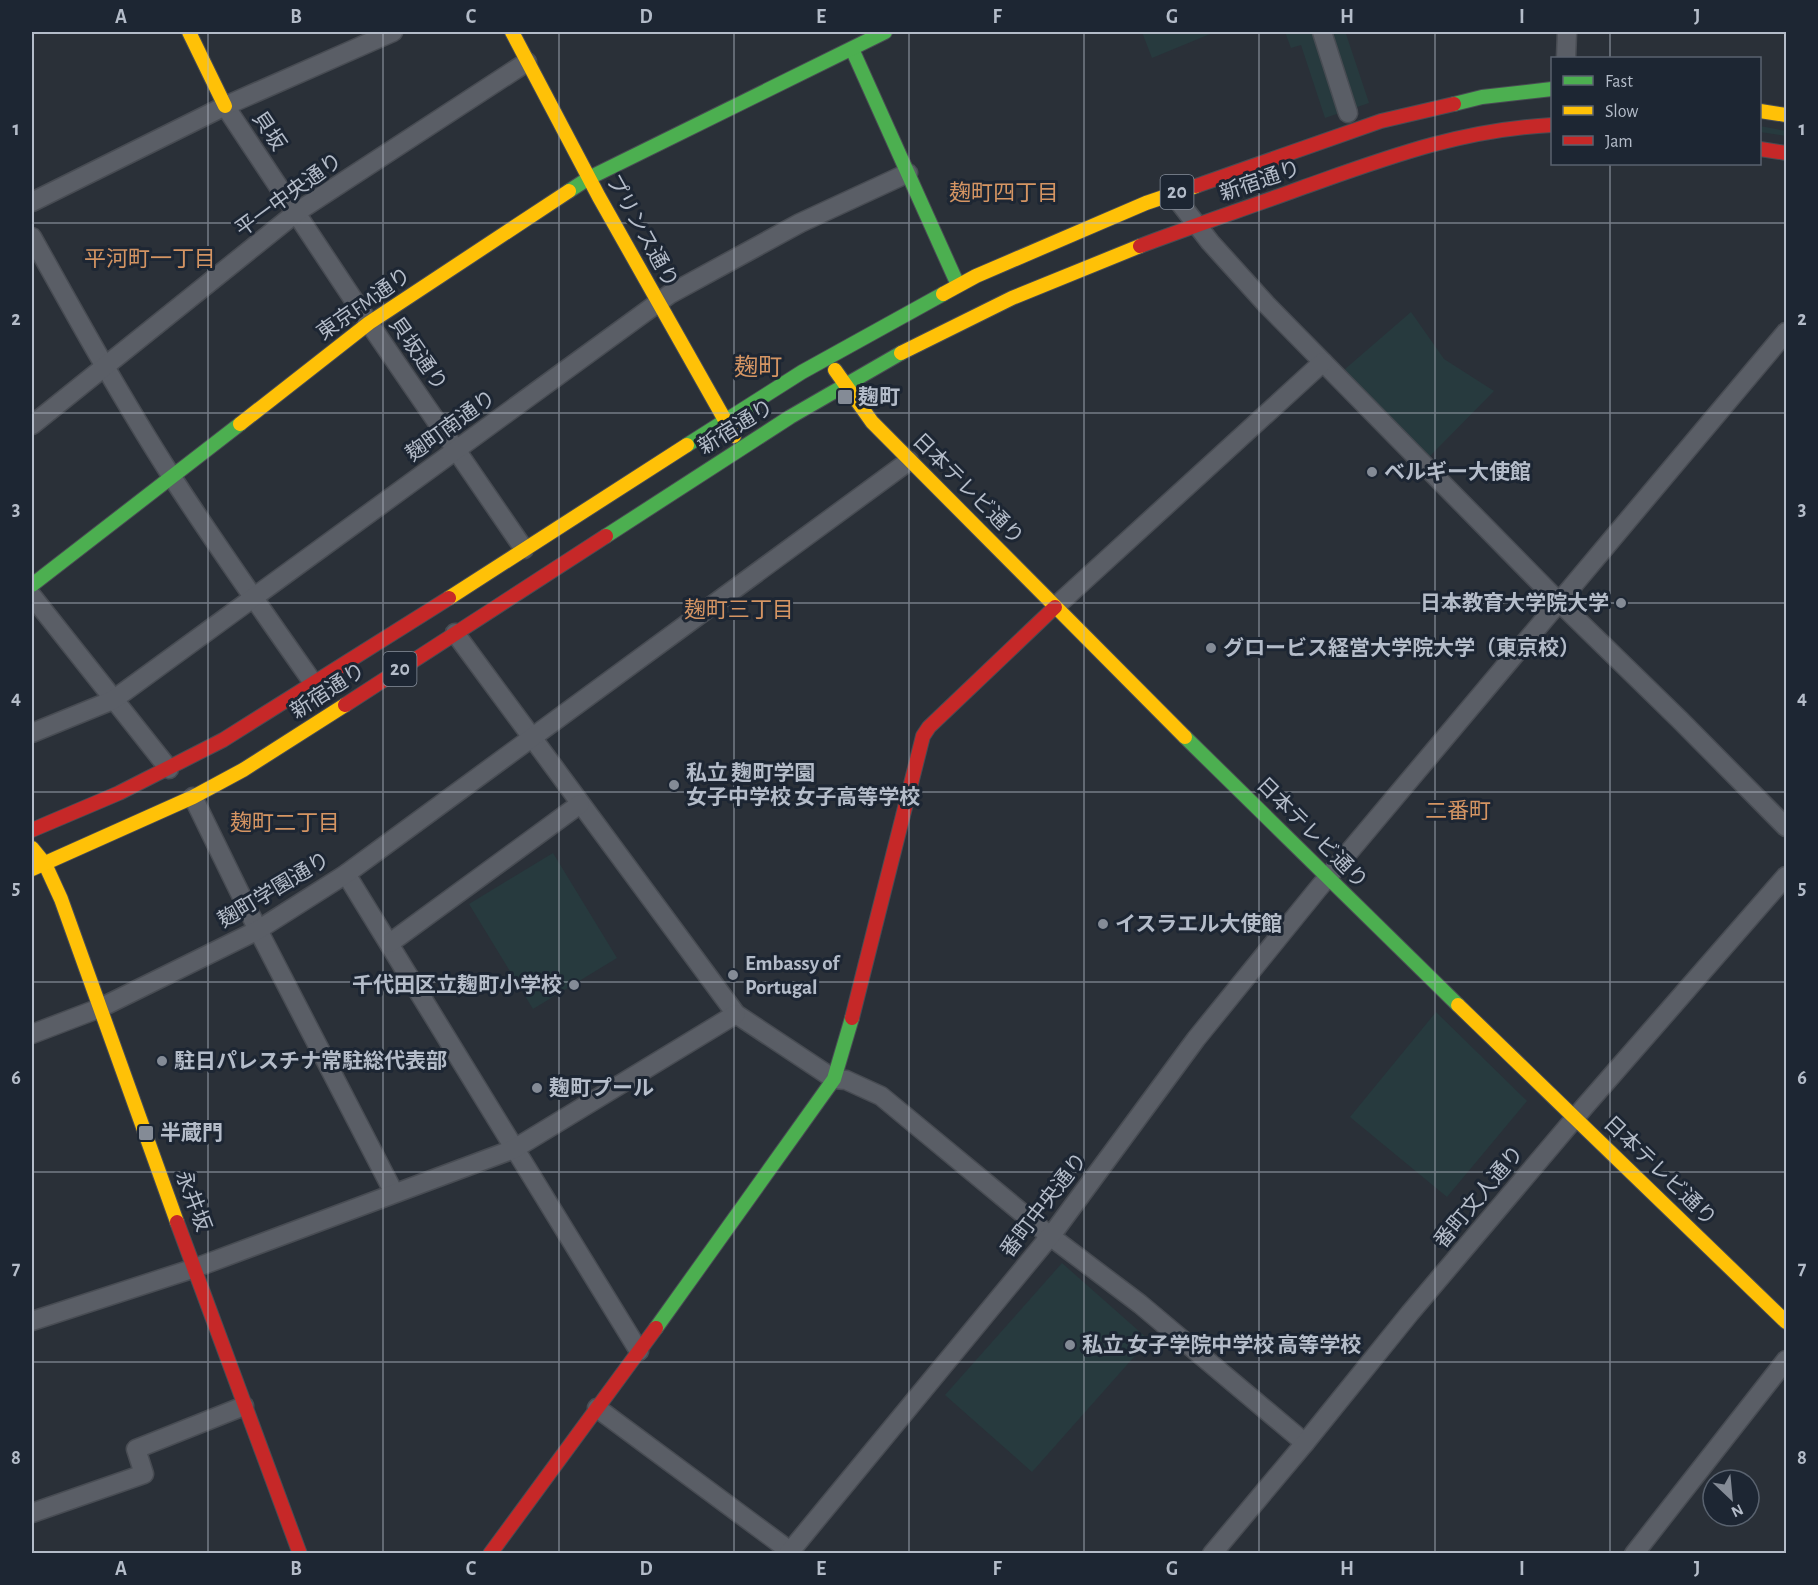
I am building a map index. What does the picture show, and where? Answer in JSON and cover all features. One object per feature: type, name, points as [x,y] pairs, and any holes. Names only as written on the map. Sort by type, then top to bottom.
[{"type":"main road","points":[[189,32],[225,106]]},
{"type":"main road","name":"プリンス通り","points":[[512,32],[657,304],[741,447]]},
{"type":"main road","name":"東京FM通り","points":[[32,585],[369,323],[588,178],[885,32]]},
{"type":"main road","points":[[852,49],[958,285]]},
{"type":"main road","name":"新宿通り","points":[[32,830],[119,793],[223,740],[724,420],[826,357],[958,285],[1044,245],[1173,194],[1382,121],[1482,97],[1551,89]]},
{"type":"main road","points":[[1761,111],[1786,114]]},
{"type":"main road","name":"新宿通り","points":[[38,867],[193,797],[287,742],[741,447],[844,385],[930,338],[1059,279],[1198,225],[1441,141],[1488,130],[1551,124]]},
{"type":"main road","points":[[1761,149],[1786,153]]},
{"type":"main road","name":"日本テレビ通り","points":[[826,357],[872,422],[1055,607],[1327,878],[1786,1322]]},
{"type":"main road","points":[[490,1554],[834,1079],[845,1047],[923,736],[929,727],[1055,607]]},
{"type":"main road","name":"永井坂","points":[[32,848],[38,867],[61,899],[244,1406],[300,1554]]},
{"type":"street","points":[[32,202],[225,106],[393,32]]},
{"type":"street","points":[[1322,32],[1348,113]]},
{"type":"street","points":[[1566,57],[1567,32]]},
{"type":"street","name":"平一中央通り","points":[[32,425],[297,212],[527,62]]},
{"type":"street","name":"貝坂","points":[[225,106],[297,212]]},
{"type":"street","name":"麹町南通り","points":[[32,733],[113,700],[670,294],[800,223],[908,173]]},
{"type":"street","points":[[1173,194],[1210,242],[1266,304],[1559,602],[1786,827]]},
{"type":"street","name":"貝坂通り","points":[[297,212],[369,323],[524,549]]},
{"type":"street","points":[[32,237],[104,366],[172,477],[314,684]]},
{"type":"street","name":"番町中央通り","points":[[789,1552],[1050,1236],[1196,1039],[1327,878],[1786,332]]},
{"type":"street","points":[[1055,607],[1323,362]]},
{"type":"street","name":"麹町学園通り","points":[[32,1034],[100,1008],[258,930],[346,874],[909,460]]},
{"type":"street","points":[[32,596],[169,769]]},
{"type":"street","points":[[455,633],[736,1014],[834,1079],[846,1080],[881,1096],[1050,1236],[1140,1304],[1305,1443]]},
{"type":"street","points":[[193,797],[258,930],[394,1193]]},
{"type":"street","points":[[390,943],[580,804]]},
{"type":"street","points":[[346,874],[639,1351]]},
{"type":"street","name":"番町文人通り","points":[[1212,1554],[1410,1313],[1575,1118],[1786,876]]},
{"type":"street","points":[[33,1315],[195,1268],[514,1149],[736,1014]]},
{"type":"street","points":[[1634,1554],[1786,1360]]},
{"type":"street","points":[[32,1514],[144,1474],[136,1449],[244,1406]]},
{"type":"street","points":[[597,1408],[789,1552]]},
{"type":"green space","points":[[1142,32],[1215,32],[1152,58]]},
{"type":"green space","points":[[1285,32],[1352,32],[1346,34],[1369,103],[1325,118],[1301,45],[1291,48]]},
{"type":"green space","points":[[1761,126],[1786,131],[1786,136],[1761,132]]},
{"type":"green space","points":[[1411,312],[1444,359],[1494,391],[1430,456],[1344,370]]},
{"type":"green space","points":[[553,853],[617,958],[533,1009],[469,904]]},
{"type":"green space","points":[[1436,1012],[1527,1101],[1447,1197],[1350,1117]]},
{"type":"green space","points":[[1062,1263],[1149,1340],[1032,1472],[945,1395]]},
{"type":"traffic: fast","points":[[569,191],[589,178],[885,32]]},
{"type":"traffic: fast","points":[[852,49],[958,285]]},
{"type":"traffic: fast","points":[[1454,104],[1482,97],[1551,89]]},
{"type":"traffic: fast","points":[[687,445],[802,372],[943,294]]},
{"type":"traffic: fast","points":[[606,536],[790,417],[901,353]]},
{"type":"traffic: fast","points":[[32,585],[240,424]]},
{"type":"traffic: fast","points":[[1185,737],[1458,1005]]},
{"type":"traffic: fast","points":[[656,1328],[834,1079],[852,1018]]},
{"type":"traffic: slow","points":[[189,32],[225,106]]},
{"type":"traffic: slow","points":[[512,32],[599,197],[734,436]]},
{"type":"traffic: slow","points":[[1761,111],[1786,115]]},
{"type":"traffic: slow","points":[[943,294],[976,276],[1146,203],[1196,186]]},
{"type":"traffic: slow","points":[[240,424],[369,323],[569,191]]},
{"type":"traffic: slow","points":[[901,353],[1012,298],[1140,246]]},
{"type":"traffic: slow","points":[[835,370],[872,422],[1185,737]]},
{"type":"traffic: slow","points":[[449,598],[687,445]]},
{"type":"traffic: slow","points":[[32,869],[193,797],[243,770],[345,705]]},
{"type":"traffic: slow","points":[[32,848],[45,864],[61,899],[177,1222]]},
{"type":"traffic: slow","points":[[1458,1005],[1786,1322]]},
{"type":"traffic: jam","points":[[1196,186],[1381,121],[1454,104]]},
{"type":"traffic: jam","points":[[1140,246],[1335,176],[1425,147],[1486,133],[1551,125]]},
{"type":"traffic: jam","points":[[1761,149],[1786,153]]},
{"type":"traffic: jam","points":[[345,705],[606,536]]},
{"type":"traffic: jam","points":[[32,830],[119,793],[223,740],[449,598]]},
{"type":"traffic: jam","points":[[852,1018],[923,736],[929,727],[1055,607]]},
{"type":"traffic: jam","points":[[177,1222],[300,1554]]},
{"type":"traffic: jam","points":[[490,1554],[656,1328]]},
{"type":"place","name":"麹町","points":[[845,397]]},
{"type":"place","name":"ベルギー大使館","points":[[1372,472]]},
{"type":"place","name":"日本教育大学院大学","points":[[1621,603]]},
{"type":"place","name":"グロービス経営大学院大学（東京校）","points":[[1211,648]]},
{"type":"place","name":"私立 麹町学園 女子中学校 女子高等学校","points":[[674,785]]},
{"type":"place","name":"イスラエル大使館","points":[[1103,924]]},
{"type":"place","name":"Embassy of Portugal","points":[[733,975]]},
{"type":"place","name":"千代田区立麹町小学校","points":[[574,985]]},
{"type":"place","name":"駐日パレスチナ常駐総代表部","points":[[162,1061]]},
{"type":"place","name":"麹町プール","points":[[537,1088]]},
{"type":"place","name":"半蔵門","points":[[146,1133]]},
{"type":"place","name":"私立 女子学院中学校 高等学校","points":[[1070,1345]]},
{"type":"district","name":"麹町四丁目","points":[[1004,193]]},
{"type":"district","name":"平河町一丁目","points":[[150,259]]},
{"type":"district","name":"麹町","points":[[758,368]]},
{"type":"district","name":"麹町三丁目","points":[[739,610]]},
{"type":"district","name":"二番町","points":[[1458,811]]},
{"type":"district","name":"麹町二丁目","points":[[285,823]]}]
